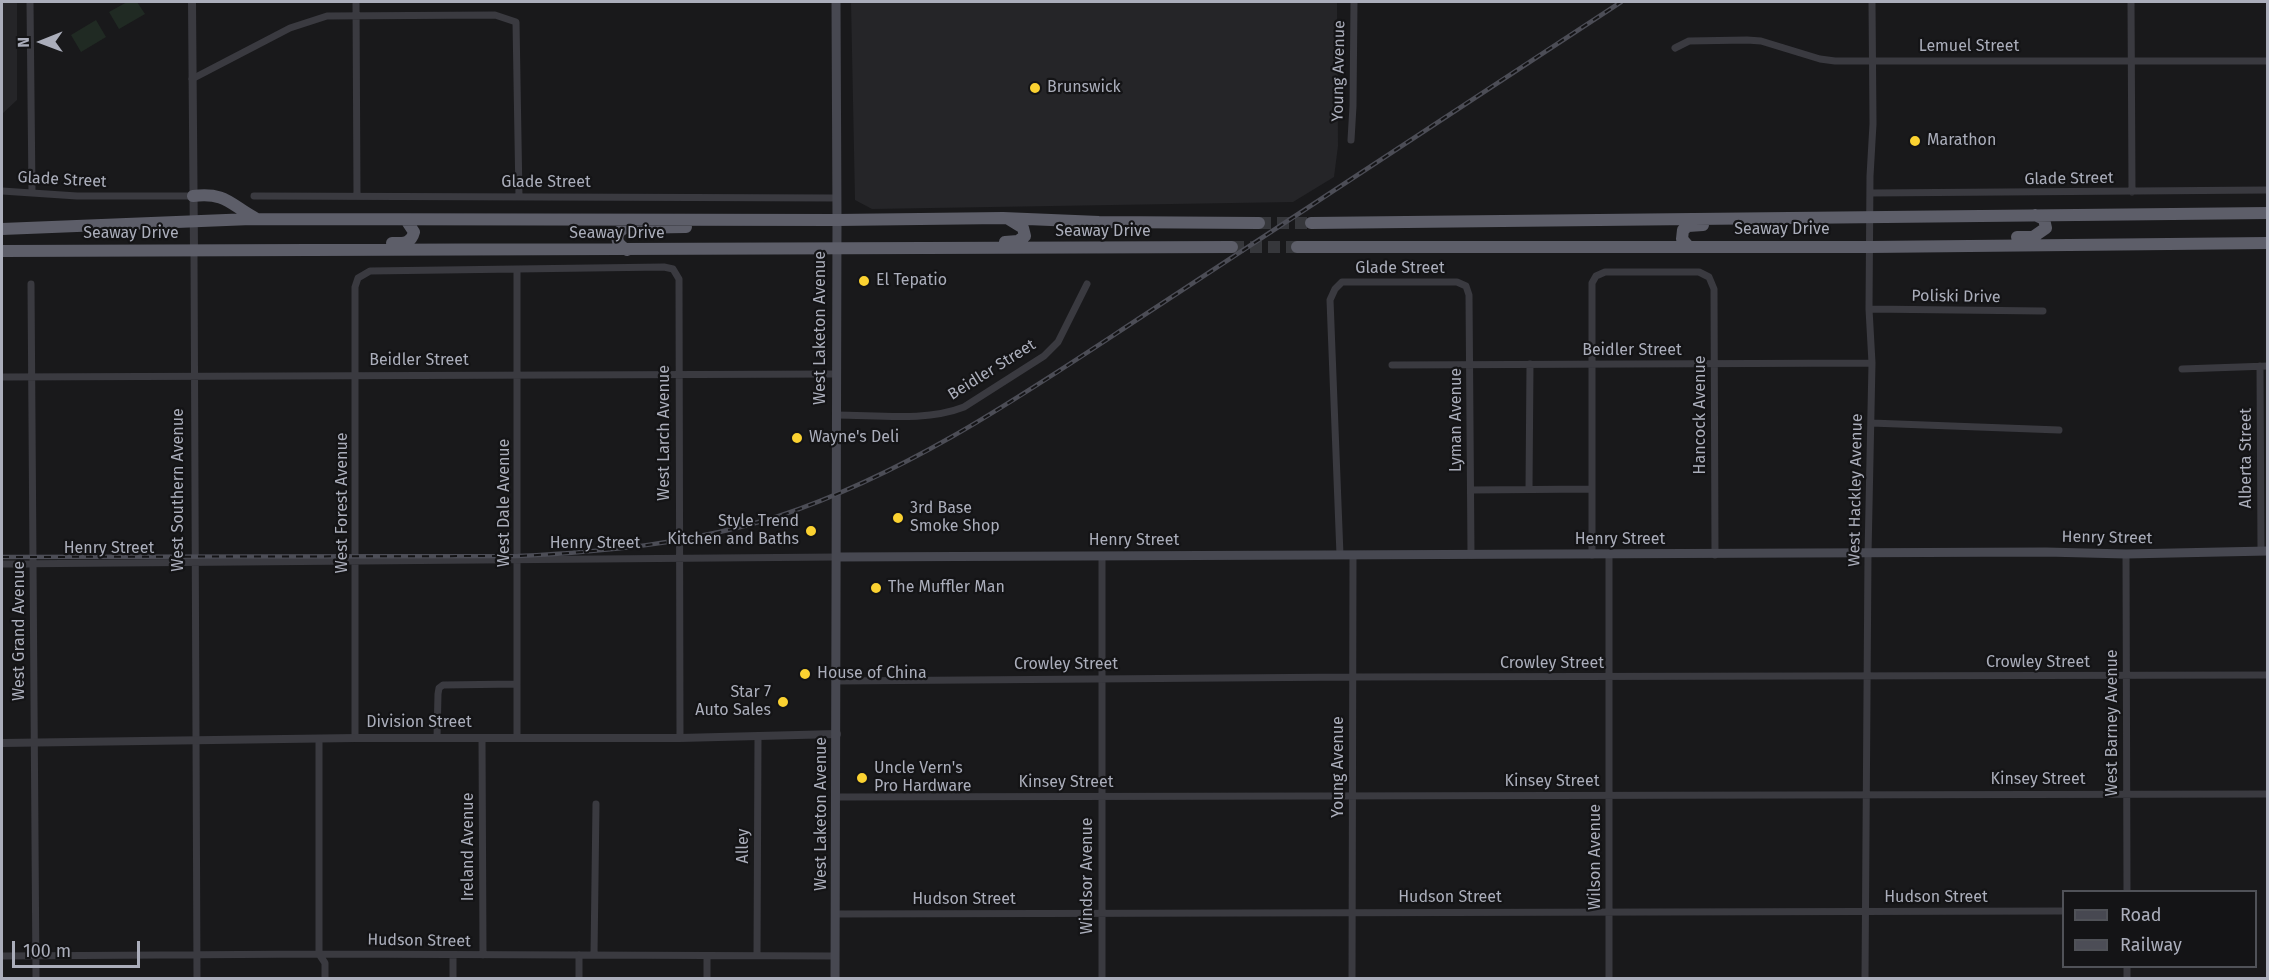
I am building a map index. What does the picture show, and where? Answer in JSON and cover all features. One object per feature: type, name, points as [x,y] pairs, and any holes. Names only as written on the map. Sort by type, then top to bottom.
[{"type":"highway","points":[[193,196],[216,195],[227,199],[258,219]]},
{"type":"highway","name":"Seaway Drive","points":[[1311,223],[2268,213]]},
{"type":"highway","points":[[1891,246],[1915,238],[2033,237],[2042,233],[2047,224],[2044,219],[2035,215]]},
{"type":"highway","points":[[1688,246],[1683,242],[1682,233],[1688,226],[1839,223],[1852,217]]},
{"type":"highway","points":[[857,250],[872,243],[1018,242],[1023,239],[1025,236],[1023,228],[1003,218]]},
{"type":"highway","name":"Seaway Drive","points":[[91,225],[258,219],[1003,218],[1099,222],[1259,223]]},
{"type":"highway","points":[[2,221],[47,220],[91,225]]},
{"type":"highway","points":[[219,250],[231,244],[407,243],[413,238],[414,232],[406,220]]},
{"type":"highway","points":[[627,250],[619,245],[617,238],[619,232],[627,227],[802,227],[815,220]]},
{"type":"highway","points":[[2,229],[91,225]]},
{"type":"highway","name":"Seaway Drive","points":[[1297,247],[1869,247],[2268,243]]},
{"type":"highway","name":"Seaway Drive","points":[[2,251],[1232,247]]},
{"type":"main road","name":"West Laketon Avenue","points":[[836,2],[836,978]]},
{"type":"main road","name":"Henry Street","points":[[837,557],[2046,552],[2126,554],[2264,551]]},
{"type":"street","points":[[30,2],[32,192]]},
{"type":"street","name":"West Southern Avenue","points":[[192,2],[197,978]]},
{"type":"street","points":[[356,2],[357,196]]},
{"type":"street","name":"Young Avenue","points":[[1351,140],[1354,2]]},
{"type":"street","name":"West Hackley Avenue","points":[[1865,978],[1868,554],[1872,363],[1869,247],[1874,124],[1872,2]]},
{"type":"street","points":[[2131,2],[2132,192]]},
{"type":"street","points":[[192,79],[297,25],[327,16],[495,15],[516,22],[519,197]]},
{"type":"street","name":"Lemuel Street","points":[[1675,48],[1689,41],[1747,39],[1835,61],[2268,61]]},
{"type":"street","name":"Glade Street","points":[[1870,193],[2268,190]]},
{"type":"street","name":"Glade Street","points":[[2,191],[77,196],[193,196]]},
{"type":"street","name":"Glade Street","points":[[254,196],[837,198]]},
{"type":"street","name":"West Larch Avenue","points":[[517,269],[664,267],[674,269],[677,273],[679,279],[680,738]]},
{"type":"street","name":"West Forest Avenue","points":[[356,736],[355,287],[361,275],[370,271],[517,269]]},
{"type":"street","name":"West Dale Avenue","points":[[517,269],[517,738]]},
{"type":"street","name":"Hancock Avenue","points":[[1591,364],[1591,288],[1596,276],[1605,272],[1693,272],[1709,277],[1714,289],[1715,555]]},
{"type":"street","name":"Glade Street","points":[[1340,555],[1330,300],[1335,289],[1342,282],[1457,282],[1466,286]]},
{"type":"street","name":"West Grand Avenue","points":[[31,284],[36,978]]},
{"type":"street","name":"Beidler Street","points":[[836,415],[926,415],[954,411],[964,407],[1044,356],[1058,342],[1087,284]]},
{"type":"street","name":"Lyman Avenue","points":[[1466,286],[1469,295],[1471,555]]},
{"type":"street","name":"Poliski Drive","points":[[1869,309],[2043,311]]},
{"type":"street","name":"Beidler Street","points":[[1392,365],[1872,363]]},
{"type":"street","points":[[1529,489],[1530,364]]},
{"type":"street","points":[[1591,364],[1592,555]]},
{"type":"street","points":[[2182,369],[2264,366]]},
{"type":"street","name":"Alberta Street","points":[[2264,366],[2264,551]]},
{"type":"street","name":"Beidler Street","points":[[2,377],[836,374]]},
{"type":"street","points":[[1871,423],[2059,430]]},
{"type":"street","points":[[1471,490],[1592,489]]},
{"type":"street","name":"West Barney Avenue","points":[[2126,554],[2127,890]]},
{"type":"street","name":"Young Avenue","points":[[1352,978],[1353,555]]},
{"type":"street","name":"Wilson Avenue","points":[[1609,555],[1609,978]]},
{"type":"street","name":"Henry Street","points":[[2,564],[837,557]]},
{"type":"street","name":"Windsor Avenue","points":[[1102,557],[1102,978]]},
{"type":"street","name":"Crowley Street","points":[[836,681],[1353,677],[2268,675]]},
{"type":"street","points":[[437,738],[438,694],[439,688],[443,685],[518,684]]},
{"type":"street","name":"Division Street","points":[[2,743],[319,739],[356,736],[680,738],[837,734]]},
{"type":"street","name":"Alley","points":[[758,737],[758,955]]},
{"type":"street","name":"Ireland Avenue","points":[[482,738],[483,956]]},
{"type":"street","points":[[319,739],[319,954],[325,963],[326,978]]},
{"type":"street","name":"Kinsey Street","points":[[837,797],[2268,794]]},
{"type":"street","points":[[594,951],[596,804]]},
{"type":"street","name":"Hudson Street","points":[[836,914],[2062,911]]},
{"type":"street","name":"Hudson Street","points":[[2,956],[319,954],[483,956],[579,955],[594,951],[707,956],[836,956]]},
{"type":"street","points":[[453,955],[453,978]]},
{"type":"street","points":[[579,955],[579,978]]},
{"type":"street","points":[[707,956],[707,978]]},
{"type":"shaded area","points":[[2,2],[17,2],[17,100],[2,114]]},
{"type":"shaded area","points":[[127,2],[137,2],[145,14],[119,29],[109,12]]},
{"type":"shaded area","points":[[851,2],[1337,2],[1338,146],[1334,177],[1293,202],[872,209],[855,200]]},
{"type":"shaded area","points":[[96,20],[106,37],[81,52],[71,35]]},
{"type":"tunnel","points":[[1259,223],[1311,223]]},
{"type":"tunnel","points":[[1232,247],[1297,247]]},
{"type":"railway","points":[[2,557],[518,556],[650,545],[715,533],[779,516],[879,475],[928,450],[1021,395],[1621,2]]},
{"type":"place","name":"Brunswick","points":[[1035,88]]},
{"type":"place","name":"Marathon","points":[[1915,141]]},
{"type":"place","name":"El Tepatio","points":[[864,281]]},
{"type":"place","name":"Wayne's Deli","points":[[797,438]]},
{"type":"place","name":"3rd Base Smoke Shop","points":[[898,518]]},
{"type":"place","name":"Style Trend Kitchen and Baths","points":[[811,531]]},
{"type":"place","name":"The Muffler Man","points":[[876,588]]},
{"type":"place","name":"House of China","points":[[805,674]]},
{"type":"place","name":"Star 7 Auto Sales","points":[[783,702]]},
{"type":"place","name":"Uncle Vern's Pro Hardware","points":[[862,778]]}]
